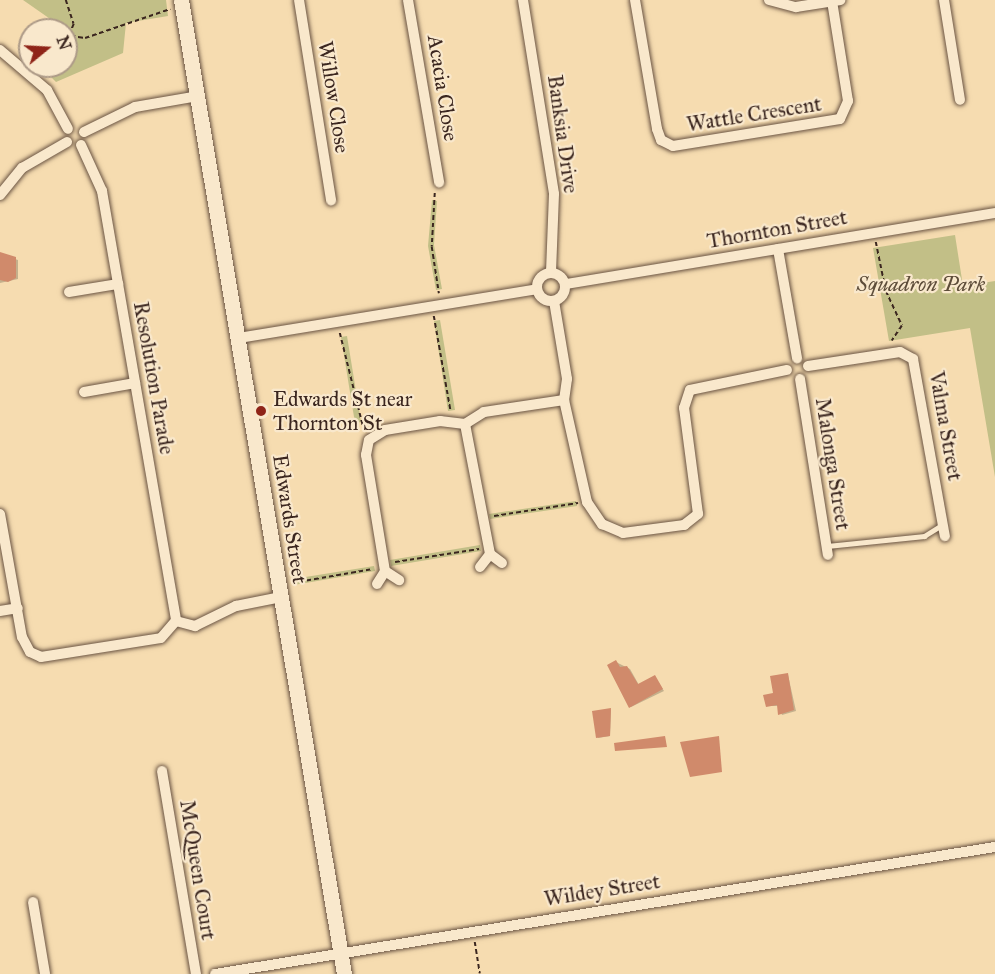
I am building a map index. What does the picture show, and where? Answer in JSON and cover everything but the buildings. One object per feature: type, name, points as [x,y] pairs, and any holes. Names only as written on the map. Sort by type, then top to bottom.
[{"type":"main road","name":"Edwards Street","points":[[181,3],[199,96],[344,974]]},
{"type":"street","name":"Willow Close","points":[[299,0],[331,200]]},
{"type":"street","name":"Acacia Close","points":[[408,0],[439,182]]},
{"type":"street","name":"Banksia Drive","points":[[523,0],[553,184],[551,273]]},
{"type":"street","name":"Wattle Crescent","points":[[635,0],[657,129],[661,140],[673,146],[840,119],[848,101],[836,1]]},
{"type":"street","points":[[770,0],[796,7],[836,1]]},
{"type":"street","points":[[944,0],[960,100]]},
{"type":"street","points":[[0,50],[47,90],[68,129],[67,142]]},
{"type":"street","points":[[68,129],[84,132],[135,107],[199,96]]},
{"type":"street","points":[[0,195],[22,168],[67,142],[81,145],[84,132]]},
{"type":"street","name":"Resolution Parade","points":[[81,145],[102,190],[176,621]]},
{"type":"street","name":"Thornton Street","points":[[566,284],[995,213]]},
{"type":"street","points":[[778,249],[796,358],[787,370]]},
{"type":"street","points":[[537,289],[540,278],[551,273],[566,284],[554,301],[567,379],[564,400],[587,502],[602,524],[623,533],[690,523],[700,508],[686,395],[704,383],[787,370],[800,379],[808,366]]},
{"type":"street","points":[[69,292],[118,284]]},
{"type":"street","points":[[239,338],[537,289],[554,301]]},
{"type":"street","points":[[796,358],[808,366],[893,353]]},
{"type":"street","name":"Valma Street","points":[[893,353],[909,356],[918,372],[944,530]]},
{"type":"street","name":"Malonga Street","points":[[800,379],[828,551]]},
{"type":"street","points":[[84,392],[135,383]]},
{"type":"street","points":[[377,584],[385,571],[366,454],[372,436],[450,422],[465,424],[484,412],[564,400]]},
{"type":"street","points":[[465,424],[490,554],[502,563]]},
{"type":"street","points":[[0,514],[26,648],[41,657],[161,638],[176,621],[195,626],[236,606],[281,597]]},
{"type":"street","points":[[480,567],[490,554]]},
{"type":"street","points":[[385,571],[399,580]]},
{"type":"street","points":[[0,611],[18,608]]},
{"type":"street","name":"McQueen Court","points":[[162,771],[196,974]]},
{"type":"street","name":"Wildey Street","points":[[215,974],[473,930],[995,847]]},
{"type":"street","points":[[33,902],[45,974]]},
{"type":"lane","points":[[828,551],[924,537],[944,530]]},
{"type":"path","points":[[66,0],[73,18]]},
{"type":"path","points":[[78,37],[85,38],[181,3]]},
{"type":"path","points":[[439,182],[432,247],[439,293]]},
{"type":"path","points":[[875,232],[886,291],[903,326],[891,338],[893,353]]},
{"type":"path","points":[[432,307],[450,422]]},
{"type":"path","points":[[335,323],[344,336],[359,425],[372,436]]},
{"type":"path","points":[[484,518],[587,502]]},
{"type":"path","points":[[473,930],[480,974]]},
{"type":"green space","points":[[23,0],[166,0],[168,16],[126,23],[123,53],[78,72],[78,18],[49,18]]},
{"type":"green space","points":[[52,78],[65,78],[56,82]]},
{"type":"green space","points":[[432,200],[437,201],[434,245],[442,289],[436,290],[428,246]]},
{"type":"green space","name":"Squadron Park","points":[[955,235],[963,286],[995,281],[995,477],[970,328],[889,341],[873,248]]},
{"type":"green space","points":[[440,320],[455,410],[448,411],[434,321]]},
{"type":"green space","points":[[347,336],[361,422],[355,423],[341,337]]},
{"type":"green space","points":[[576,501],[577,506],[490,519],[489,514]]},
{"type":"green space","points":[[480,545],[481,551],[391,566],[390,560]]},
{"type":"green space","points":[[374,566],[375,571],[294,585],[293,579]]},
{"type":"place","name":"Edwards St near Thornton St","points":[[261,411]]}]
